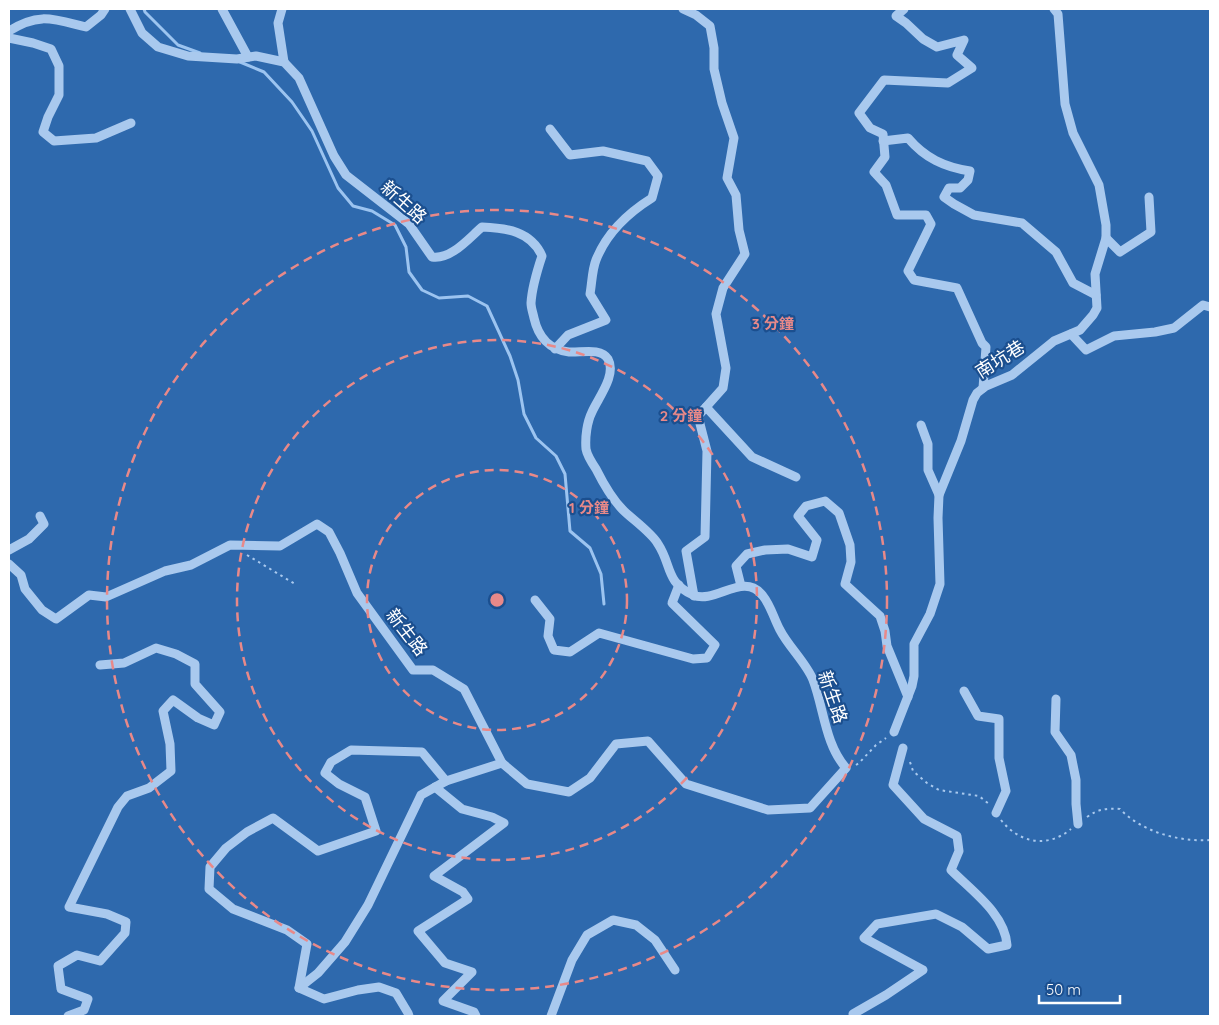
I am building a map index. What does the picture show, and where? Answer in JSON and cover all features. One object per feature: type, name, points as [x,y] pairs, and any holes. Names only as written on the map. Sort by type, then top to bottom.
[{"type":"street","points":[[9,31],[23,22],[44,18],[86,27],[101,15],[105,9]]},
{"type":"street","points":[[130,9],[142,33],[158,47],[188,56],[223,59],[256,56],[284,62],[278,23],[282,9]]},
{"type":"street","points":[[222,9],[248,57]]},
{"type":"street","points":[[683,9],[696,15],[710,26],[714,48],[714,69],[722,103],[734,138],[727,178],[736,195],[739,230],[745,254],[723,288],[716,314],[726,368],[723,388],[698,416],[707,451],[705,537],[686,551],[694,596]]},
{"type":"street","points":[[904,9],[896,16],[923,39],[937,47],[964,40],[957,55],[972,68],[948,83],[884,80],[859,113],[870,128],[883,134],[885,157],[874,172],[886,185],[897,215],[926,215],[931,224],[908,270],[914,280],[957,288],[982,343],[986,347],[983,388]]},
{"type":"street","name":"南坑巷","points":[[894,732],[914,676],[914,644],[930,614],[940,584],[939,494],[961,441],[973,400],[983,388],[1012,374],[1054,341],[1080,330],[1093,316],[1097,308],[1095,274],[1106,238],[1099,185],[1073,133],[1065,104],[1058,14],[1054,9]]},
{"type":"street","points":[[9,38],[52,49],[59,66],[59,95],[43,132],[54,141],[96,138],[131,123]]},
{"type":"street","name":"新生路","points":[[284,62],[299,78],[334,156],[346,175],[409,224],[432,257],[438,258],[449,254],[482,227],[505,228],[522,234],[538,247],[542,256],[536,274],[531,305],[537,331],[546,343],[555,349]]},
{"type":"street","points":[[550,129],[570,155],[603,151],[647,162],[658,176],[652,198],[631,212],[606,239],[595,261],[590,294],[606,320],[568,336],[555,349]]},
{"type":"street","points":[[884,141],[908,138],[920,151],[943,164],[951,168],[970,171],[968,180],[960,188],[949,188],[944,197],[974,215],[1022,223],[1056,252],[1073,283],[1096,295]]},
{"type":"street","points":[[1106,238],[1120,252],[1151,232],[1149,197]]},
{"type":"street","points":[[1071,334],[1086,350],[1114,336],[1174,328],[1203,305],[1210,307]]},
{"type":"street","points":[[555,349],[568,352],[592,352],[604,355],[609,361],[610,373],[607,383],[591,413],[586,432],[586,451],[610,495],[658,543],[673,581],[694,596],[705,596],[741,586],[736,566],[747,554],[765,550],[788,549],[812,557],[817,540],[798,516],[806,506],[825,501],[839,513],[850,545],[851,562],[845,584],[880,616],[887,646],[908,697]]},
{"type":"street","points":[[706,407],[752,457],[796,477]]},
{"type":"street","points":[[922,426],[928,444],[928,470],[939,494]]},
{"type":"street","points":[[9,550],[29,540],[44,524],[40,516]]},
{"type":"street","name":"新生路","points":[[9,564],[21,575],[25,589],[42,610],[56,619],[90,595],[106,597],[165,571],[191,565],[230,545],[280,546],[316,524],[329,532],[357,593],[413,670],[433,670],[464,688],[502,763],[527,784],[569,792],[590,778],[616,744],[648,741],[686,784],[768,810],[810,808],[846,768],[839,760],[826,726],[813,678],[780,630],[759,590],[741,586]]},
{"type":"street","points":[[535,600],[550,619],[548,636],[554,650],[570,652],[599,633],[693,660],[707,658],[715,645],[672,603],[679,585]]},
{"type":"street","points":[[68,1016],[84,1010],[88,999],[61,989],[58,966],[77,955],[100,961],[125,933],[126,922],[107,914],[69,907],[118,806],[127,796],[150,788],[170,771],[170,744],[163,711],[173,700],[198,718],[214,725],[220,712],[195,684],[195,664],[176,654],[156,648],[124,663],[100,665]]},
{"type":"street","points":[[964,691],[978,716],[999,719],[999,758],[1006,791],[996,813]]},
{"type":"street","points":[[1056,699],[1055,732],[1071,755],[1076,780],[1078,824]]},
{"type":"street","points":[[854,1014],[923,970],[864,938],[877,924],[936,914],[962,926],[988,949],[1007,945],[1006,934],[983,901],[951,870],[959,851],[956,836],[924,819],[892,785],[903,748]]},
{"type":"street","points":[[299,988],[307,944],[287,930],[233,909],[209,888],[210,867],[226,848],[240,837],[273,818],[318,851],[376,831],[365,797],[339,784],[325,773],[331,762],[351,750],[422,752],[446,781]]},
{"type":"street","points":[[299,988],[318,973],[345,942],[368,905],[421,795],[446,781],[502,763]]},
{"type":"street","points":[[435,787],[462,810],[492,817],[504,823],[434,876],[463,892],[468,899],[418,931],[445,963],[472,972],[443,1000],[474,1012],[476,1016]]},
{"type":"street","points":[[551,1016],[572,960],[587,935],[613,920],[636,925],[655,940],[675,970]]},
{"type":"street","points":[[299,988],[324,999],[358,990],[379,988],[396,993],[409,1016]]},
{"type":"path","points":[[230,545],[295,584]]},
{"type":"path","points":[[846,768],[859,764],[876,745],[894,732]]},
{"type":"path","points":[[903,748],[913,771],[927,783],[939,790],[979,796],[1008,828],[1025,838],[1042,842],[1055,839],[1066,833],[1092,812],[1105,808],[1120,809],[1130,819],[1158,832],[1195,841],[1210,840]]},
{"type":"shaded area","points":[[9,9],[1210,9],[1210,1016],[9,1016]]},
{"type":"waterway","points":[[144,9],[178,45],[200,53]]},
{"type":"waterway","points":[[240,62],[264,72],[292,102],[312,131],[338,188],[353,206],[372,211],[395,225],[406,247],[409,272],[422,290],[439,298],[468,296],[487,306],[510,356],[518,380],[524,414],[536,438],[556,456],[565,474],[570,531],[590,548],[601,574],[604,604]]}]
